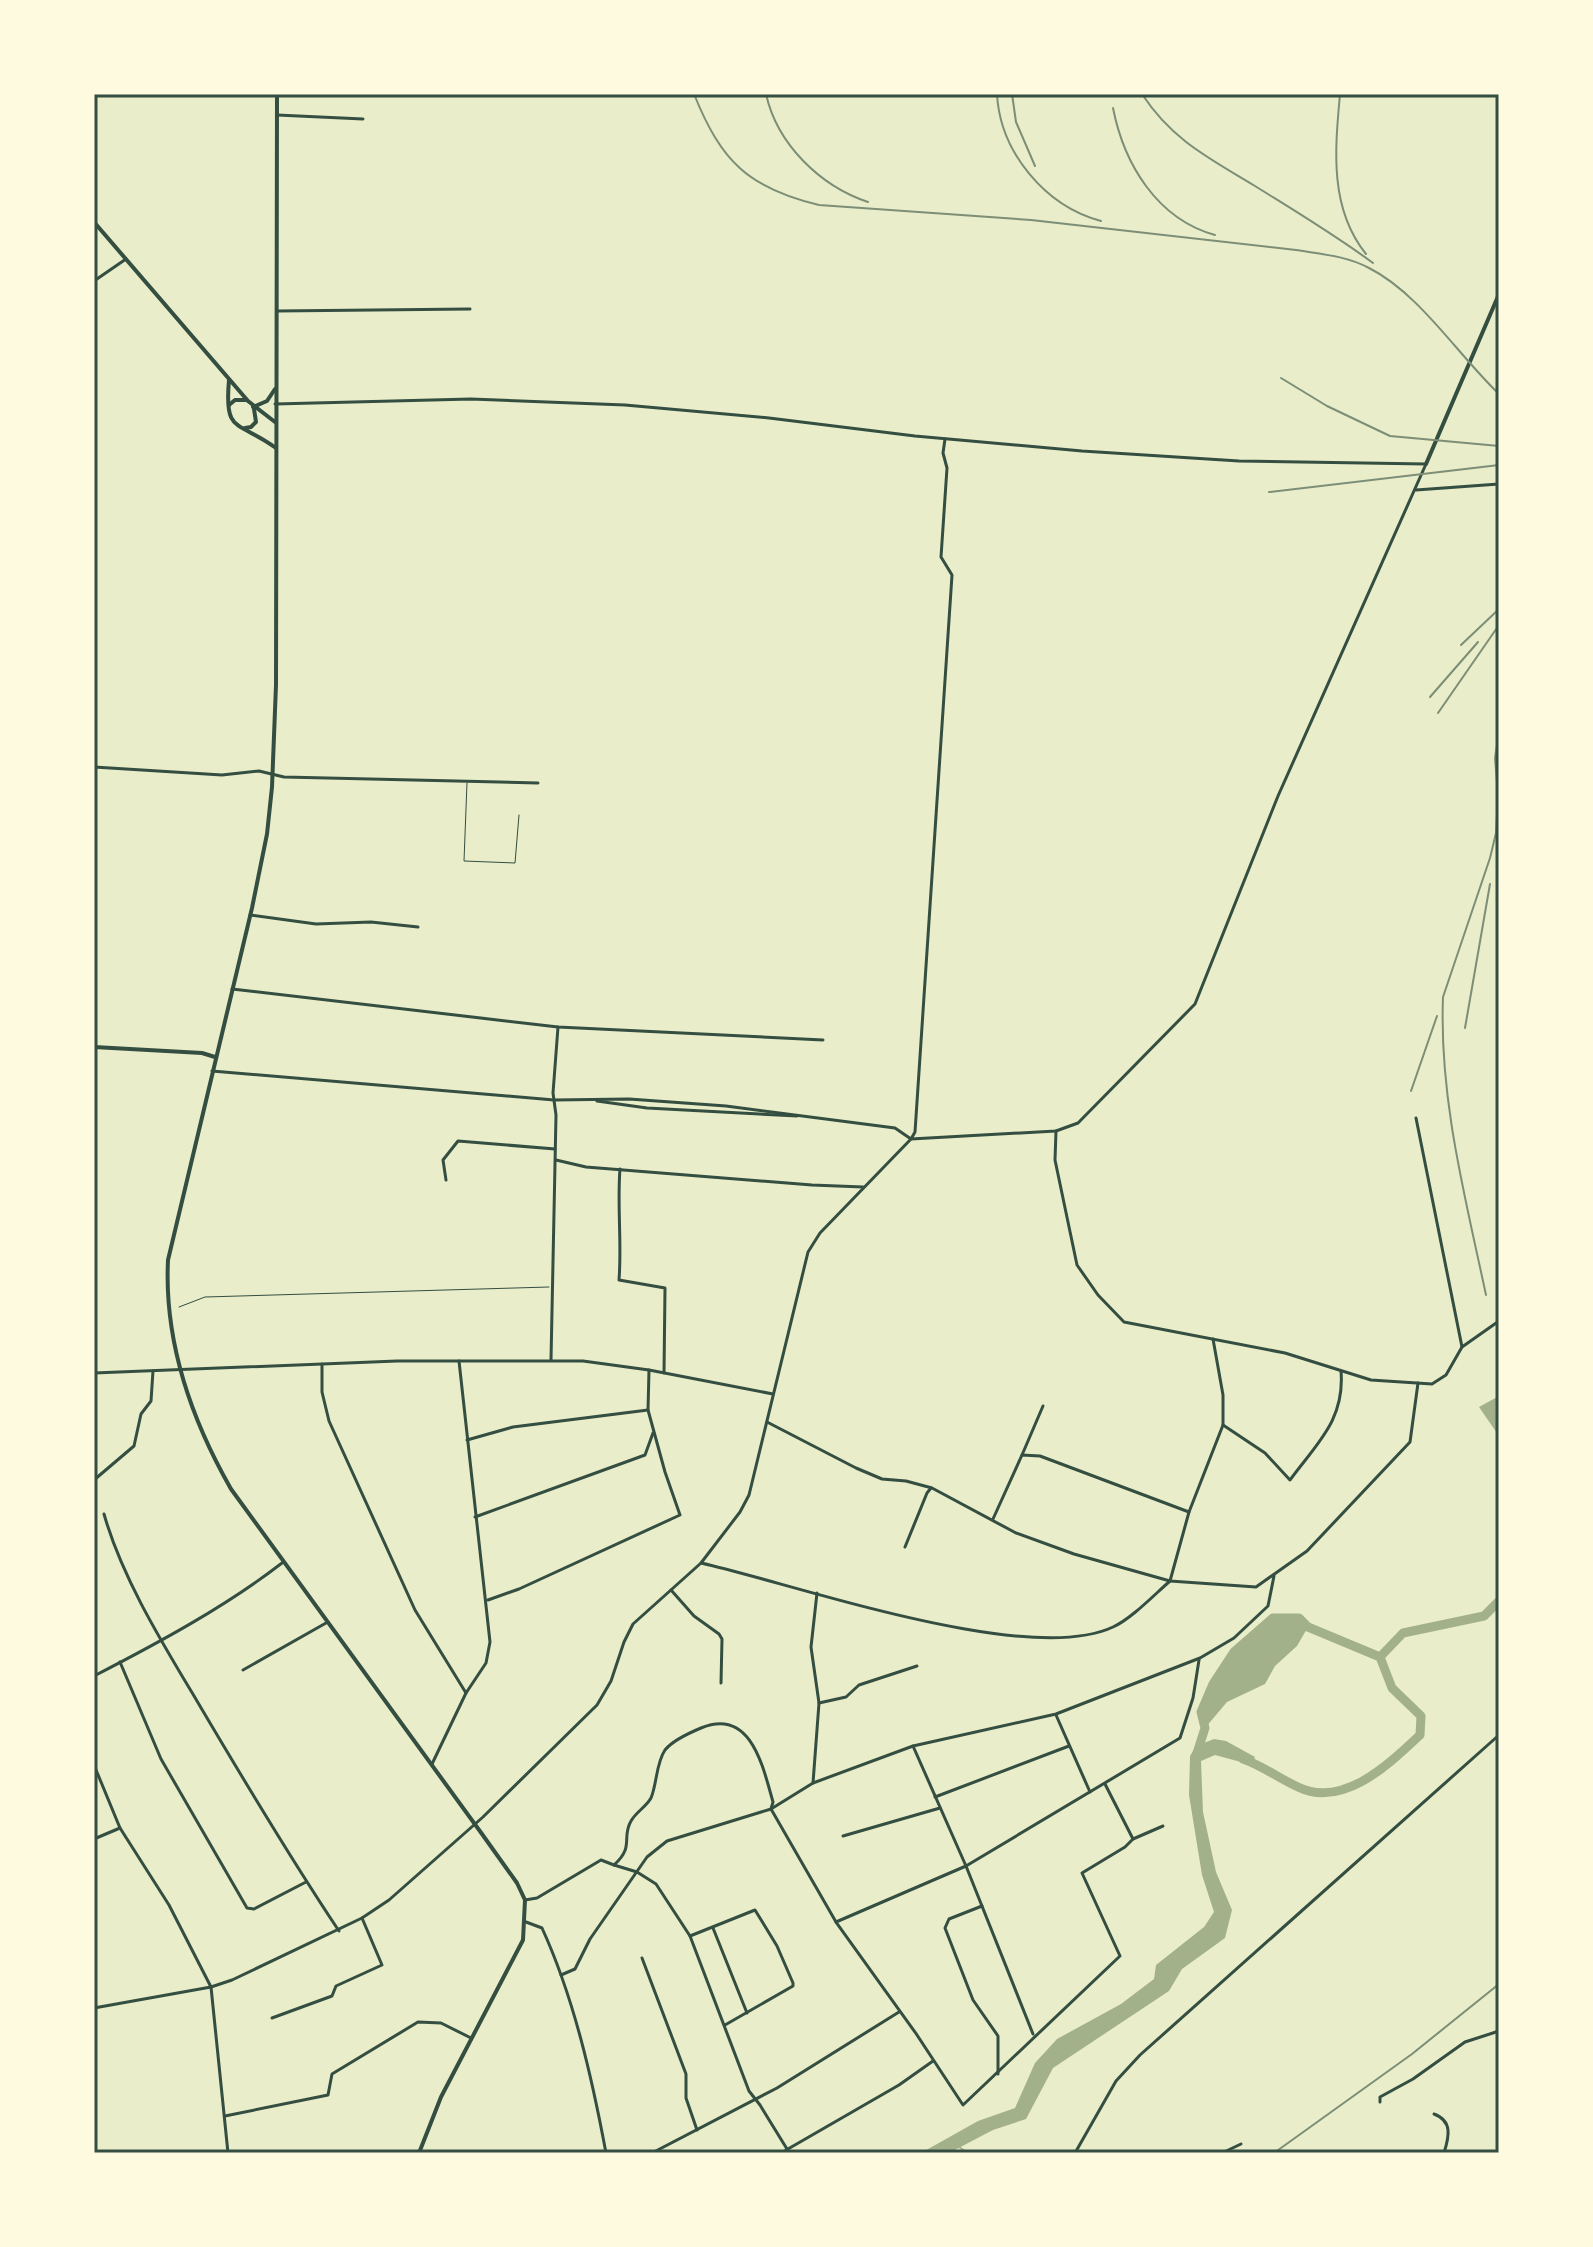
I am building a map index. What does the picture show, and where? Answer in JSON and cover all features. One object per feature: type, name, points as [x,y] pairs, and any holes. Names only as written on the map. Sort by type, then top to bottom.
[{"type":"main road","points":[[277,94],[273,775],[267,834],[250,915],[168,1260],[168,1300],[179,1369],[214,1461],[282,1563],[475,1824],[517,1883],[525,1900],[523,1940],[441,2097],[419,2153]]},
{"type":"main road","points":[[94,222],[253,407],[275,422]]},
{"type":"main road","points":[[1426,464],[1499,294]]},
{"type":"main road","points":[[229,379],[227,408],[232,419],[241,428],[276,448]]},
{"type":"main road","points":[[253,407],[267,401],[275,389]]},
{"type":"main road","points":[[227,408],[235,400],[248,401]]},
{"type":"main road","points":[[241,428],[251,427],[256,422],[253,407]]},
{"type":"main road","points":[[94,1047],[202,1053],[215,1057]]},
{"type":"street","points":[[277,115],[363,119]]},
{"type":"street","points":[[94,281],[126,259]]},
{"type":"street","points":[[277,311],[470,309]]},
{"type":"street","points":[[212,1071],[554,1100],[629,1099],[726,1106],[895,1128],[911,1139],[1056,1131],[1078,1123],[1195,1004],[1278,796],[1426,464],[1239,461],[945,439],[625,405],[471,399],[275,404]]},
{"type":"street","points":[[94,2008],[211,1987],[258,1970],[339,1931],[389,1900],[475,1824],[597,1705],[611,1681],[633,1624],[701,1563],[740,1512],[749,1495],[808,1252],[820,1233],[915,1132],[952,575],[941,557],[947,468],[943,453],[945,439]]},
{"type":"street","points":[[1416,490],[1499,484]]},
{"type":"street","points":[[94,767],[222,775],[259,771],[273,775],[538,783]]},
{"type":"street","points":[[250,915],[316,924],[371,922],[418,927]]},
{"type":"street","points":[[232,989],[558,1027],[823,1040]]},
{"type":"street","points":[[551,1360],[554,1100],[558,1027]]},
{"type":"street","points":[[594,1100],[628,1106],[809,1117]]},
{"type":"street","points":[[1416,1118],[1462,1347]]},
{"type":"street","points":[[1056,1131],[1055,1160],[1077,1265],[1098,1295],[1124,1322],[1295,1356],[1371,1380],[1432,1384],[1446,1375],[1462,1347],[1499,1321]]},
{"type":"street","points":[[446,1180],[443,1160],[458,1141],[555,1149]]},
{"type":"street","points":[[555,1160],[586,1167],[863,1187]]},
{"type":"street","points":[[620,1169],[619,1280],[665,1288],[664,1373]]},
{"type":"street","points":[[701,1563],[946,1626],[1036,1638],[1092,1634],[1114,1627],[1170,1581],[1189,1512],[1223,1425],[1223,1395],[1213,1338]]},
{"type":"street","points":[[94,1373],[322,1364],[551,1360],[649,1370],[773,1394]]},
{"type":"street","points":[[431,1765],[466,1693],[486,1663],[490,1642],[459,1361]]},
{"type":"street","points":[[322,1364],[322,1392],[329,1421],[415,1610],[466,1693]]},
{"type":"street","points":[[94,1480],[134,1446],[141,1414],[151,1401],[153,1370]]},
{"type":"street","points":[[487,1600],[519,1589],[680,1515],[648,1410],[649,1370]]},
{"type":"street","points":[[1223,1425],[1265,1453],[1290,1480],[1335,1419],[1343,1392],[1341,1371]]},
{"type":"street","points":[[767,1422],[882,1479],[932,1488],[1016,1533],[1074,1554],[1170,1581],[1256,1587],[1307,1551],[1410,1442],[1418,1383]]},
{"type":"street","points":[[993,1520],[1043,1406]]},
{"type":"street","points":[[467,1440],[513,1427],[648,1410]]},
{"type":"street","points":[[475,1517],[645,1455],[653,1430]]},
{"type":"street","points":[[1022,1455],[1040,1456],[1189,1512]]},
{"type":"street","points":[[905,1547],[927,1493],[932,1488]]},
{"type":"street","points":[[104,1514],[110,1535],[161,1639],[275,1834],[339,1931]]},
{"type":"street","points":[[94,1676],[263,1579],[282,1563]]},
{"type":"street","points":[[561,1975],[575,1969],[590,1939],[647,1857],[667,1841],[771,1809],[813,1783],[913,1746],[1056,1714],[1200,1658],[1234,1638],[1268,1606],[1274,1576]]},
{"type":"street","points":[[671,1590],[694,1616],[722,1639],[721,1683]]},
{"type":"street","points":[[813,1783],[819,1703],[811,1647],[817,1593]]},
{"type":"street","points":[[243,1670],[326,1623]]},
{"type":"street","points":[[836,1922],[966,1866],[1180,1738],[1193,1698],[1200,1658]]},
{"type":"street","points":[[120,1662],[161,1759],[247,1908],[254,1909],[306,1882]]},
{"type":"street","points":[[819,1703],[846,1697],[859,1685],[917,1666]]},
{"type":"street","points":[[1056,1714],[1090,1792]]},
{"type":"street","points":[[614,1865],[623,1857],[627,1847],[630,1822],[650,1800],[664,1751],[686,1734],[716,1721],[738,1728],[760,1759],[773,1802],[771,1809],[836,1922],[963,2105],[1120,1956],[1082,1873],[1133,1839],[1163,1826]]},
{"type":"street","points":[[1075,2153],[1116,2081],[1140,2055],[1499,1735]]},
{"type":"street","points":[[913,1746],[966,1866],[1034,2035]]},
{"type":"street","points":[[935,1797],[1069,1746]]},
{"type":"street","points":[[94,1765],[120,1828],[169,1905],[211,1987],[228,2153]]},
{"type":"street","points":[[1105,1784],[1133,1839]]},
{"type":"street","points":[[843,1836],[940,1808]]},
{"type":"street","points":[[94,1839],[120,1828]]},
{"type":"street","points":[[525,1900],[537,1898],[601,1860],[637,1872],[656,1884],[690,1936],[754,2100],[787,2149]]},
{"type":"street","points":[[982,1906],[949,1919],[945,1928],[973,2000],[998,2036],[998,2074]]},
{"type":"street","points":[[690,1936],[755,1910],[793,1983],[793,1986],[725,2025]]},
{"type":"street","points":[[272,2018],[332,1996],[336,1986],[382,1965],[362,1918]]},
{"type":"street","points":[[526,1922],[542,1928],[561,1975],[606,2153]]},
{"type":"street","points":[[713,1928],[747,2013]]},
{"type":"street","points":[[642,1958],[686,2074],[686,2098],[697,2130]]},
{"type":"street","points":[[652,2153],[754,2100],[900,2011]]},
{"type":"street","points":[[225,2116],[328,2095],[332,2074],[418,2022],[441,2023],[471,2038]]},
{"type":"street","points":[[1380,2102],[1380,2097],[1413,2079],[1465,2042],[1499,2031]]},
{"type":"street","points":[[781,2153],[899,2085],[933,2061]]},
{"type":"street","points":[[1434,2114],[1443,2119],[1448,2128],[1450,2137],[1444,2153]]},
{"type":"street","points":[[1222,2153],[1241,2144]]},
{"type":"street","points":[[1497,2153],[1499,2147]]},
{"type":"lane","points":[[467,780],[464,861],[515,863],[519,815]]},
{"type":"lane","points":[[179,1307],[205,1297],[552,1287]]},
{"type":"shaded area","points":[[1499,1396],[1499,1436],[1479,1407]]},
{"type":"shaded area","points":[[1273,1618],[1299,1618],[1308,1627],[1297,1646],[1275,1666],[1265,1684],[1227,1702],[1205,1728],[1204,1711],[1214,1681],[1235,1653]]},
{"type":"shaded area","points":[[1214,1739],[1226,1741],[1255,1757],[1252,1765],[1215,1755],[1201,1761],[1203,1812],[1216,1872],[1232,1910],[1225,1938],[1182,1969],[1169,1991],[1053,2068],[1026,2119],[993,2130],[949,2153],[921,2153],[978,2121],[1015,2108],[1035,2063],[1057,2039],[1121,2004],[1154,1979],[1156,1965],[1204,1927],[1214,1912],[1202,1875],[1189,1795],[1190,1756],[1196,1746]]},
{"type":"waterway","points":[[1380,1657],[1403,1633],[1484,1616],[1499,1601]]},
{"type":"waterway","points":[[1197,1753],[1205,1728],[1201,1712],[1213,1684],[1234,1652],[1273,1618],[1299,1618],[1308,1627],[1380,1657],[1392,1688],[1421,1716],[1420,1735],[1380,1770],[1348,1788],[1332,1792],[1315,1792],[1298,1787],[1243,1759]]},
{"type":"waterway","points":[[959,2147],[968,2153]]},
{"type":"railway","points":[[694,94],[715,137],[740,168],[773,190],[819,205],[1031,220],[1296,250],[1361,264],[1405,293],[1499,394]]},
{"type":"railway","points":[[766,94],[780,130],[803,161],[833,185],[868,202]]},
{"type":"railway","points":[[997,94],[1007,136],[1029,174],[1062,203],[1101,221]]},
{"type":"railway","points":[[1012,94],[1016,122],[1035,166]]},
{"type":"railway","points":[[1142,94],[1166,124],[1192,147],[1373,263]]},
{"type":"railway","points":[[1340,94],[1336,157],[1340,198],[1354,236],[1366,254]]},
{"type":"railway","points":[[1113,108],[1125,149],[1146,186],[1176,216],[1215,235]]},
{"type":"railway","points":[[1281,378],[1327,406],[1390,436],[1499,446]]},
{"type":"railway","points":[[1269,492],[1499,465]]},
{"type":"railway","points":[[1461,645],[1499,609]]},
{"type":"railway","points":[[1438,713],[1499,625]]},
{"type":"railway","points":[[1430,697],[1478,642]]},
{"type":"railway","points":[[1499,733],[1495,758],[1499,806]]},
{"type":"railway","points":[[1486,1295],[1449,1110],[1443,997],[1490,858],[1496,833],[1498,797]]},
{"type":"railway","points":[[1465,1028],[1490,884]]},
{"type":"railway","points":[[1411,1091],[1437,1016]]},
{"type":"railway","points":[[1274,2153],[1412,2054],[1499,1984]]}]
